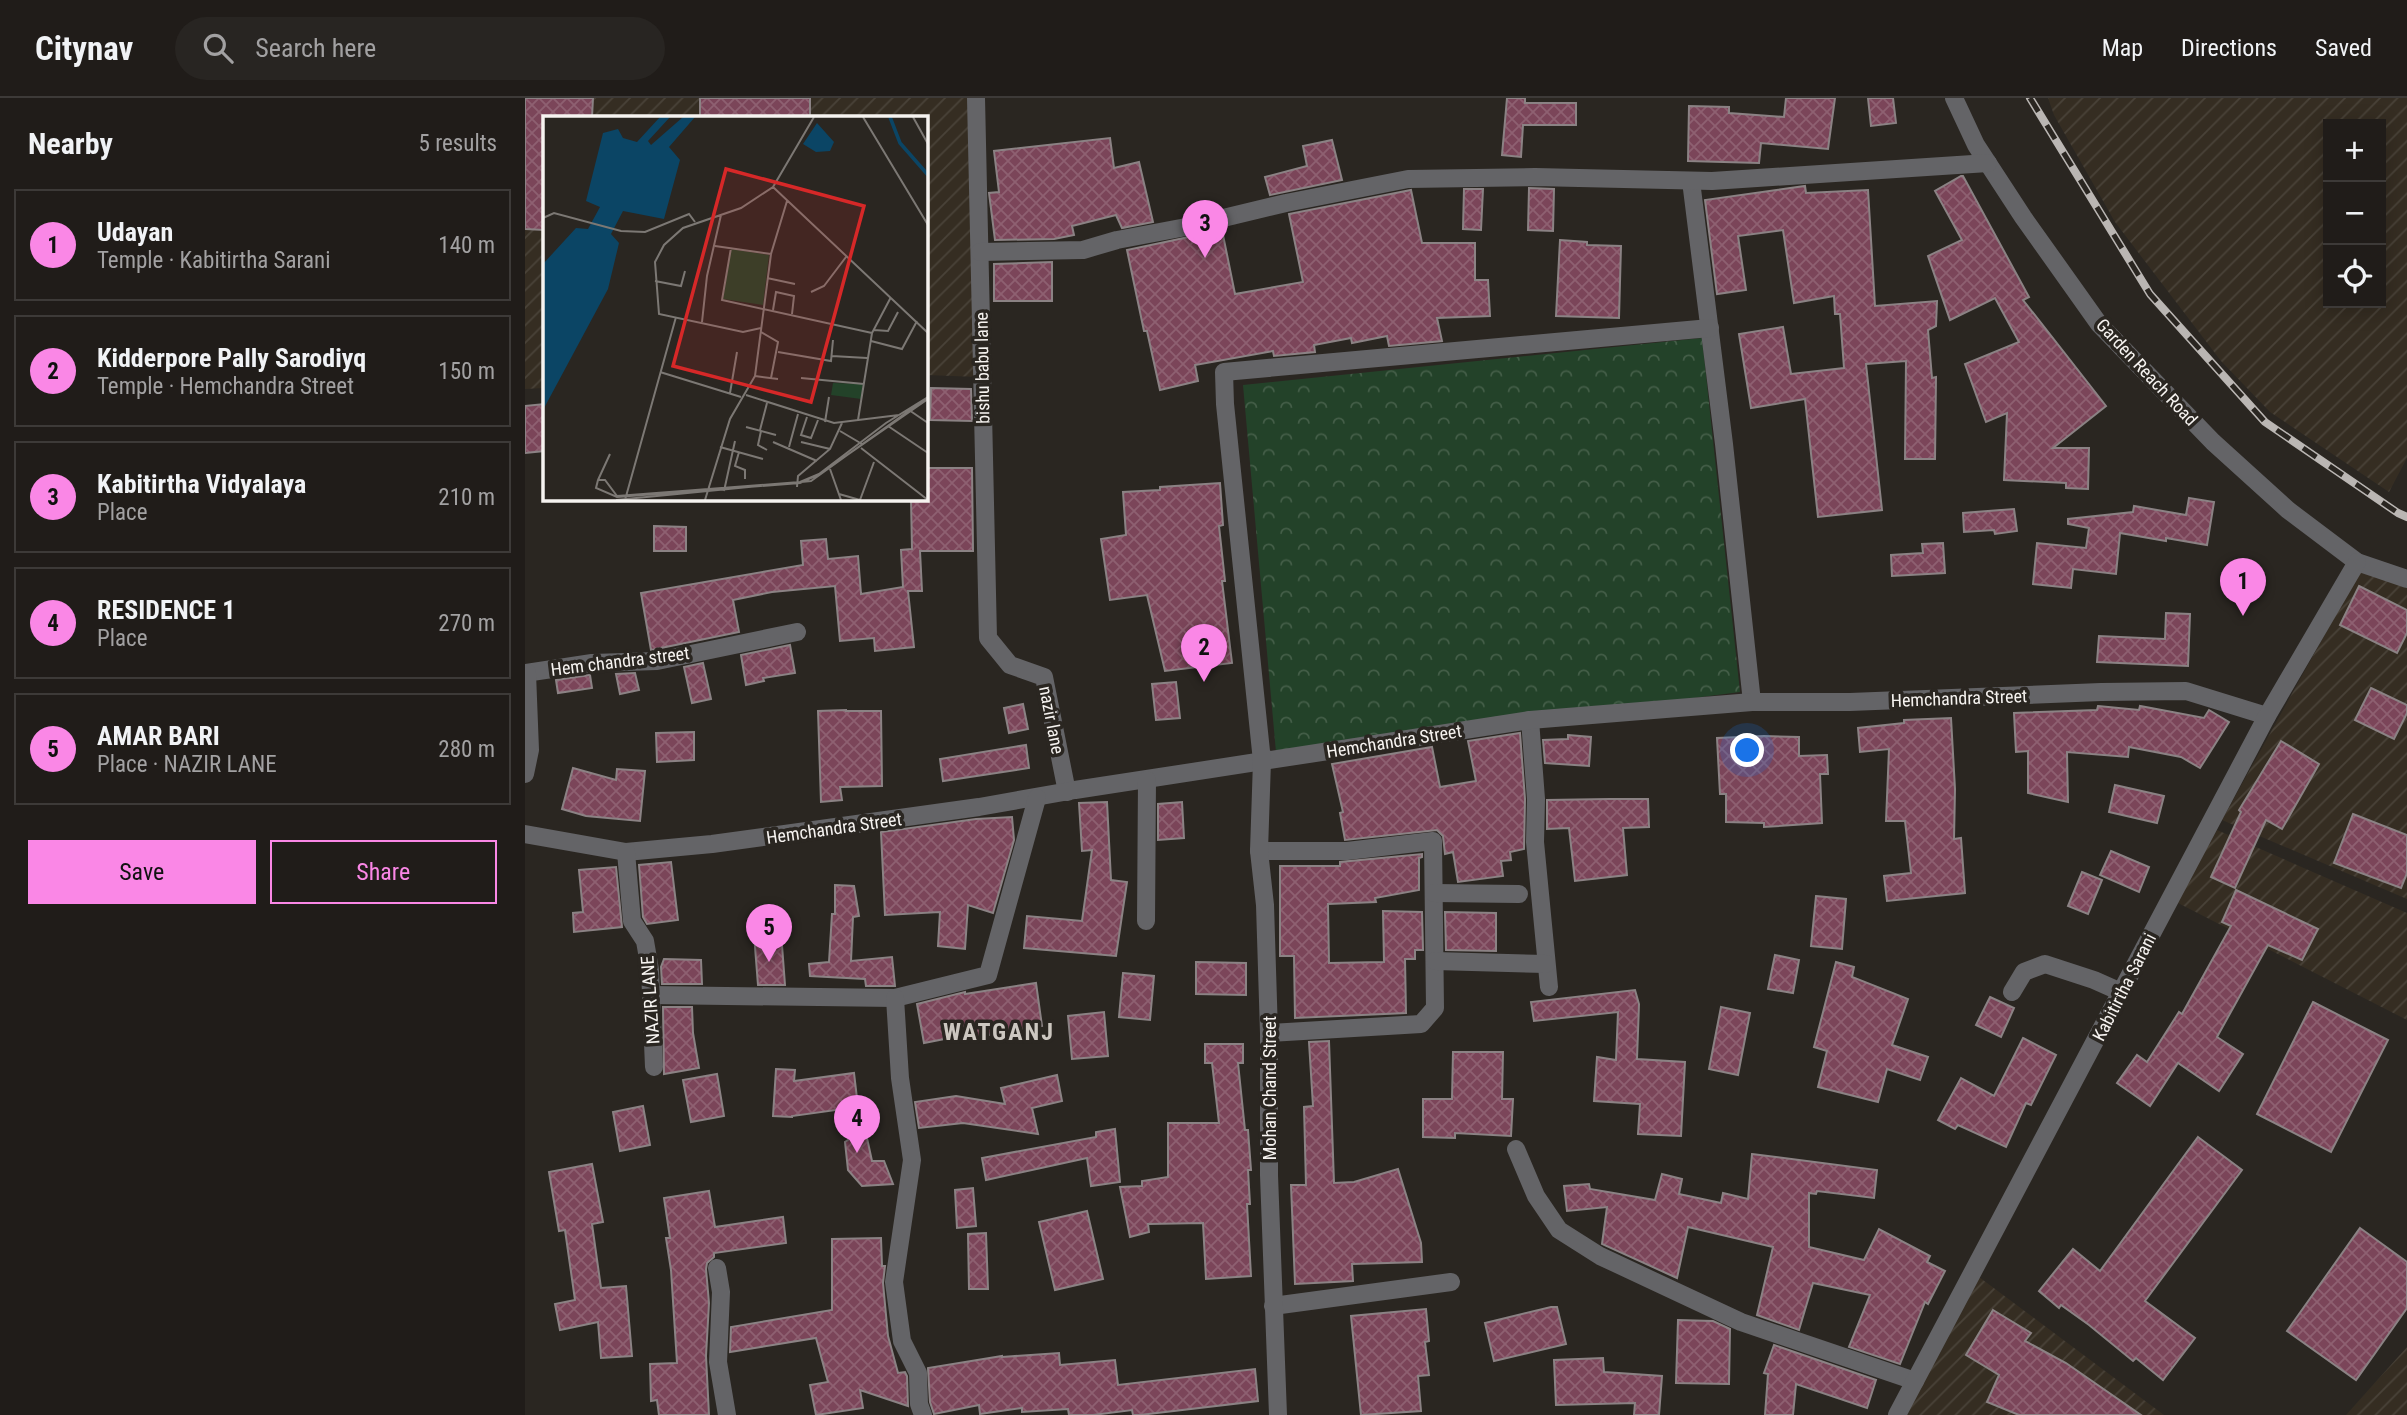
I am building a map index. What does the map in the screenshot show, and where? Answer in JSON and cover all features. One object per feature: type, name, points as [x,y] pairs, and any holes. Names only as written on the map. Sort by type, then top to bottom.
[{"type":"street","name":"bishu babu lane","points":[[976,98],[988,638]]},
{"type":"street","name":"Garden Reach Road","points":[[1955,98],[1976,145],[2099,324],[2213,442],[2288,510],[2357,562],[2407,579]]},
{"type":"street","points":[[980,251],[1083,250],[1286,203],[1408,179],[1535,177],[1691,181],[1988,163]]},
{"type":"street","points":[[1691,181],[1752,702]]},
{"type":"street","name":"Mohan Chand Street","points":[[1278,1415],[1269,1175],[1269,1033],[1265,905],[1259,851],[1262,761],[1225,404],[1224,372],[1710,328]]},
{"type":"street","name":"Kabitirtha Sarani","points":[[1897,1415],[2267,716],[2357,562]]},
{"type":"street","name":"Hem chandra street","points":[[526,673],[592,663],[657,661],[797,632]]},
{"type":"street","name":"nazir lane","points":[[988,638],[1010,665],[1044,677],[1067,792]]},
{"type":"street","points":[[525,774],[530,750],[526,673]]},
{"type":"street","name":"Hemchandra Street","points":[[525,835],[626,852],[725,843],[1037,798],[1530,720],[1752,702],[1850,702],[2186,691],[2267,716]]},
{"type":"street","points":[[1530,720],[1536,799],[1535,842],[1549,987]]},
{"type":"street","points":[[1146,921],[1147,780]]},
{"type":"street","points":[[651,995],[895,998],[988,975],[1037,798]]},
{"type":"street","points":[[1259,851],[1347,852],[1433,841],[1435,1008],[1421,1024],[1269,1033]]},
{"type":"street","name":"NAZIR LANE","points":[[626,852],[632,921],[645,941],[650,970],[654,1067]]},
{"type":"street","points":[[1434,893],[1519,894]]},
{"type":"street","points":[[1435,961],[1546,964]]},
{"type":"street","points":[[2012,992],[2024,972],[2045,964],[2121,992]]},
{"type":"street","points":[[895,998],[900,1078],[912,1160],[894,1282],[902,1341],[918,1373],[919,1404],[923,1415]]},
{"type":"street","points":[[1515,1149],[1537,1196],[1559,1230],[1600,1256],[1741,1322],[1915,1381]]},
{"type":"street","points":[[717,1268],[721,1292],[718,1362],[727,1415]]},
{"type":"street","points":[[1273,1306],[1451,1282]]},
{"type":"shaded area","points":[[525,98],[970,98],[979,377],[927,375],[927,116],[543,116],[543,388],[525,389]]},
{"type":"shaded area","points":[[2048,98],[2407,98],[2407,458],[2389,492],[2270,412],[2221,361],[2115,222],[2054,115]]},
{"type":"shaded area","points":[[2360,571],[2407,587],[2407,899],[2222,820]]},
{"type":"shaded area","points":[[2217,830],[2407,913],[2407,1020],[2176,902]]},
{"type":"shaded area","points":[[1979,1277],[2164,1415],[1903,1415]]},
{"type":"shaded area","points":[[2407,1347],[2407,1415],[2346,1415]]},
{"type":"green space","points":[[1702,338],[1740,692],[1276,752],[1243,385]]},
{"type":"building","points":[[525,98],[593,98],[592,116],[543,116],[543,230],[525,229]]},
{"type":"building","points":[[700,98],[810,98],[810,116],[700,116]]},
{"type":"building","points":[[1507,98],[1525,98],[1525,103],[1576,103],[1576,125],[1523,125],[1521,157],[1502,155]]},
{"type":"building","points":[[1786,98],[1835,98],[1828,149],[1761,143],[1759,163],[1688,161],[1689,106],[1729,107],[1729,113],[1784,117]]},
{"type":"building","points":[[1868,98],[1893,98],[1896,123],[1871,126]]},
{"type":"building","points":[[1110,138],[1114,168],[1139,162],[1153,222],[1122,228],[1116,215],[1072,226],[1074,235],[1054,239],[995,240],[989,193],[999,192],[994,151]]},
{"type":"building","points":[[1332,140],[1342,180],[1270,195],[1265,177],[1307,166],[1303,146]]},
{"type":"building","points":[[1961,176],[2029,297],[2023,300],[2106,406],[2053,448],[2089,448],[2088,489],[2066,488],[2066,483],[2004,480],[2007,413],[1986,422],[1965,364],[2019,342],[1995,298],[1950,320],[1928,256],[1962,240],[1935,191]]},
{"type":"building","points":[[1805,186],[1806,193],[1868,190],[1875,306],[1937,301],[1936,326],[1928,330],[1932,378],[1936,377],[1935,459],[1905,459],[1906,361],[1866,364],[1882,510],[1818,517],[1805,399],[1751,408],[1739,334],[1783,327],[1791,374],[1844,368],[1840,314],[1835,314],[1834,296],[1794,303],[1783,230],[1738,236],[1746,290],[1717,294],[1705,200]]},
{"type":"building","points":[[1529,188],[1554,189],[1553,231],[1528,230]]},
{"type":"building","points":[[1464,189],[1483,189],[1481,230],[1463,229]]},
{"type":"building","points":[[1411,190],[1422,243],[1475,243],[1475,280],[1488,280],[1490,316],[1437,318],[1442,341],[1389,346],[1387,336],[1352,343],[1351,338],[1314,345],[1315,352],[1274,356],[1273,351],[1195,365],[1198,381],[1160,390],[1127,250],[1222,230],[1235,294],[1303,282],[1289,214]]},
{"type":"building","points":[[1560,240],[1587,242],[1587,245],[1621,246],[1619,318],[1556,316]]},
{"type":"building","points":[[1052,262],[1052,301],[994,301],[994,264]]},
{"type":"building","points":[[931,388],[971,389],[972,421],[930,420]]},
{"type":"building","points":[[543,404],[543,451],[525,453],[525,406]]},
{"type":"building","points":[[927,468],[972,468],[973,551],[920,551],[922,591],[908,591],[914,647],[875,651],[874,638],[840,641],[835,586],[772,592],[733,600],[739,632],[651,650],[641,593],[803,565],[801,541],[826,539],[828,559],[858,556],[861,594],[903,587],[901,550],[912,549],[911,500],[927,500]]},
{"type":"building","points":[[1220,483],[1223,525],[1219,526],[1225,581],[1222,581],[1232,663],[1165,671],[1147,595],[1110,600],[1101,539],[1126,535],[1123,492]]},
{"type":"building","points":[[2189,498],[2214,502],[2207,545],[2120,533],[2116,574],[2073,569],[2071,588],[2033,584],[2037,543],[2086,548],[2089,528],[2068,524],[2068,519],[2133,512],[2134,506],[2186,515]]},
{"type":"building","points":[[2014,509],[2017,531],[1995,534],[1994,530],[1964,532],[1963,513]]},
{"type":"building","points":[[654,526],[686,527],[686,551],[654,551]]},
{"type":"building","points":[[1943,543],[1945,573],[1892,576],[1891,555],[1923,553],[1922,544]]},
{"type":"building","points":[[2359,586],[2407,610],[2407,633],[2397,653],[2340,625]]},
{"type":"building","points":[[2166,613],[2190,614],[2188,666],[2097,662],[2099,636],[2165,639]]},
{"type":"building","points":[[790,645],[795,673],[763,678],[764,681],[746,685],[741,655]]},
{"type":"building","points":[[703,663],[711,699],[692,703],[684,667]]},
{"type":"building","points":[[635,673],[639,690],[620,694],[616,674]]},
{"type":"building","points":[[590,675],[592,688],[558,693],[556,680]]},
{"type":"building","points":[[1176,682],[1180,718],[1156,720],[1152,684]]},
{"type":"building","points":[[2371,688],[2407,705],[2407,713],[2394,739],[2355,720]]},
{"type":"building","points":[[1023,704],[1028,729],[1009,733],[1004,708]]},
{"type":"building","points":[[2098,706],[2139,710],[2140,706],[2204,718],[2209,710],[2229,722],[2200,768],[2181,757],[2129,747],[2128,757],[2067,752],[2068,802],[2028,793],[2028,751],[2016,752],[2014,713],[2097,710]]},
{"type":"building","points":[[818,711],[881,711],[882,786],[840,787],[842,800],[821,802]]},
{"type":"building","points":[[1951,718],[1955,789],[1954,839],[1961,838],[1965,893],[1887,901],[1884,876],[1911,873],[1905,821],[1886,821],[1889,749],[1860,752],[1858,728],[1904,723],[1904,720]]},
{"type":"building","points":[[694,732],[694,760],[657,762],[656,733]]},
{"type":"building","points":[[1520,733],[1525,799],[1524,849],[1510,852],[1511,860],[1501,861],[1503,876],[1458,882],[1453,852],[1445,854],[1443,836],[1437,830],[1345,840],[1340,813],[1343,812],[1332,764],[1432,747],[1440,787],[1476,781],[1468,741]]},
{"type":"building","points":[[1568,735],[1591,737],[1589,766],[1545,763],[1543,740],[1568,739]]},
{"type":"building","points":[[1799,737],[1799,756],[1827,755],[1828,774],[1820,774],[1822,823],[1764,827],[1764,823],[1726,822],[1726,794],[1720,794],[1717,738]]},
{"type":"building","points":[[2281,741],[2319,764],[2282,829],[2266,820],[2235,888],[2211,877],[2241,812],[2239,810]]},
{"type":"building","points":[[1026,745],[1029,768],[943,781],[940,759]]},
{"type":"building","points":[[573,768],[616,780],[617,769],[645,771],[640,821],[586,816],[562,809]]},
{"type":"building","points":[[2115,785],[2164,796],[2157,823],[2109,812]]},
{"type":"building","points":[[1648,799],[1649,827],[1623,828],[1627,875],[1575,881],[1569,828],[1547,829],[1547,800]]},
{"type":"building","points":[[1107,802],[1111,880],[1127,882],[1116,956],[1024,948],[1027,916],[1082,921],[1092,850],[1082,851],[1079,803]]},
{"type":"building","points":[[1182,802],[1184,838],[1158,840],[1158,804]]},
{"type":"building","points":[[2353,814],[2407,835],[2407,873],[2401,888],[2334,863]]},
{"type":"building","points":[[1012,817],[1014,840],[993,913],[968,905],[965,949],[938,946],[940,912],[885,915],[881,832],[976,819]]},
{"type":"building","points":[[2111,851],[2149,867],[2139,892],[2100,875]]},
{"type":"building","points":[[1422,854],[1419,858],[1419,890],[1375,898],[1376,902],[1328,904],[1329,963],[1384,962],[1383,911],[1422,912],[1423,950],[1415,950],[1415,959],[1405,959],[1406,1013],[1295,1018],[1294,956],[1280,956],[1280,866],[1340,866],[1340,862]]},
{"type":"building","points":[[671,862],[678,920],[647,924],[643,917],[639,865]]},
{"type":"building","points":[[616,867],[622,927],[574,932],[573,913],[583,912],[579,870]]},
{"type":"building","points":[[2082,872],[2102,880],[2088,914],[2068,906]]},
{"type":"building","points":[[835,885],[854,886],[859,916],[853,917],[851,961],[892,957],[895,986],[866,986],[865,979],[810,976],[809,964],[829,962],[832,914],[835,914]]},
{"type":"building","points":[[2236,890],[2318,929],[2302,960],[2268,945],[2217,1037],[2243,1054],[2219,1091],[2178,1063],[2150,1106],[2117,1083],[2137,1055],[2147,1062],[2179,1012],[2182,1014],[2231,926],[2222,922]]},
{"type":"building","points":[[1816,896],[1846,899],[1842,949],[1811,946]]},
{"type":"building","points":[[1445,912],[1496,913],[1496,951],[1446,950]]},
{"type":"building","points":[[781,932],[785,985],[758,985],[754,934]]},
{"type":"building","points":[[1775,955],[1799,960],[1793,993],[1768,989]]},
{"type":"building","points":[[664,959],[701,960],[702,984],[662,984],[661,967]]},
{"type":"building","points":[[1196,962],[1246,963],[1246,995],[1196,994]]},
{"type":"building","points":[[1836,962],[1854,967],[1852,977],[1908,999],[1892,1045],[1928,1057],[1920,1080],[1887,1069],[1878,1102],[1818,1087],[1827,1051],[1814,1047]]},
{"type":"building","points":[[1123,973],[1154,976],[1150,1020],[1119,1017]]},
{"type":"building","points":[[1036,983],[1042,1026],[976,1037],[975,1033],[924,1043],[917,1004],[965,992]]},
{"type":"building","points":[[1635,990],[1639,1004],[1637,1059],[1685,1062],[1681,1136],[1638,1134],[1640,1104],[1594,1101],[1597,1057],[1616,1060],[1618,1012],[1534,1021],[1531,1002]]},
{"type":"building","points":[[1990,997],[2014,1008],[2001,1037],[1976,1025]]},
{"type":"building","points":[[2313,1002],[2388,1040],[2331,1152],[2257,1114]]},
{"type":"building","points":[[663,1007],[692,1007],[699,1068],[664,1074]]},
{"type":"building","points":[[1721,1007],[1750,1013],[1738,1075],[1709,1069]]},
{"type":"building","points":[[1104,1012],[1108,1056],[1072,1059],[1068,1016]]},
{"type":"building","points":[[2023,1038],[2056,1055],[2031,1105],[2026,1103],[2006,1147],[1958,1125],[1955,1129],[1938,1120],[1961,1078],[1994,1096]]},
{"type":"building","points":[[1329,1041],[1334,1183],[1354,1182],[1398,1169],[1421,1243],[1422,1262],[1352,1264],[1353,1281],[1295,1284],[1291,1185],[1306,1185],[1304,1107],[1313,1106],[1309,1042]]},
{"type":"building","points":[[1205,1044],[1243,1044],[1243,1063],[1238,1063],[1251,1170],[1248,1170],[1250,1204],[1247,1204],[1251,1276],[1206,1279],[1203,1223],[1148,1224],[1149,1232],[1130,1237],[1120,1187],[1142,1186],[1142,1181],[1168,1177],[1168,1123],[1219,1123],[1212,1063],[1205,1063]]},
{"type":"building","points":[[1453,1052],[1503,1052],[1502,1099],[1513,1099],[1511,1136],[1455,1133],[1455,1138],[1423,1137],[1423,1099],[1452,1099]]},
{"type":"building","points":[[776,1069],[795,1070],[794,1081],[854,1073],[858,1107],[792,1117],[773,1116]]},
{"type":"building","points":[[717,1074],[724,1116],[691,1122],[683,1080]]},
{"type":"building","points":[[1057,1075],[1062,1101],[1032,1108],[1038,1134],[963,1123],[919,1128],[915,1102],[956,1096],[1005,1104],[1001,1088]]},
{"type":"building","points":[[643,1106],[650,1145],[620,1151],[613,1112]]},
{"type":"building","points":[[865,1129],[872,1161],[884,1161],[893,1184],[862,1186],[848,1170],[845,1142]]},
{"type":"building","points":[[1115,1129],[1120,1182],[1091,1186],[1087,1158],[986,1180],[982,1158],[1096,1137],[1096,1132]]},
{"type":"building","points":[[2198,1137],[2242,1170],[2145,1301],[2195,1338],[2163,1380],[2136,1358],[2133,1361],[2061,1305],[2059,1308],[2039,1291],[2073,1249],[2100,1271]]},
{"type":"building","points":[[1752,1154],[1877,1170],[1874,1198],[1817,1191],[1816,1194],[1809,1193],[1809,1247],[1864,1260],[1879,1229],[1930,1256],[1927,1262],[1945,1271],[1928,1304],[1925,1302],[1900,1364],[1849,1347],[1870,1295],[1813,1283],[1799,1330],[1757,1315],[1773,1247],[1688,1227],[1677,1278],[1602,1244],[1607,1207],[1567,1211],[1564,1186],[1589,1184],[1590,1189],[1655,1200],[1662,1174],[1682,1179],[1679,1194],[1721,1203],[1723,1193],[1748,1199]]},
{"type":"building","points":[[592,1164],[603,1222],[592,1224],[601,1288],[626,1286],[632,1356],[601,1358],[598,1322],[560,1330],[555,1304],[575,1300],[565,1230],[559,1231],[549,1172]]},
{"type":"building","points":[[973,1188],[976,1226],[957,1228],[955,1190]]},
{"type":"building","points":[[709,1191],[715,1227],[783,1217],[786,1243],[714,1253],[706,1269],[709,1303],[706,1356],[709,1415],[659,1415],[657,1400],[651,1401],[650,1364],[677,1363],[671,1270],[666,1238],[670,1238],[664,1198]]},
{"type":"building","points":[[1087,1211],[1103,1279],[1055,1290],[1039,1222]]},
{"type":"building","points":[[2360,1228],[2407,1262],[2407,1308],[2356,1380],[2287,1331]]},
{"type":"building","points":[[986,1233],[988,1289],[969,1289],[968,1234]]},
{"type":"building","points":[[881,1238],[888,1336],[898,1373],[905,1372],[907,1376],[908,1406],[860,1390],[863,1408],[816,1415],[810,1385],[828,1382],[816,1338],[730,1352],[731,1327],[832,1310],[832,1239]]},
{"type":"building","points":[[1557,1307],[1566,1344],[1494,1361],[1485,1323]]},
{"type":"building","points":[[1426,1309],[1429,1341],[1425,1342],[1429,1375],[1418,1376],[1421,1411],[1361,1415],[1351,1316]]},
{"type":"building","points":[[1993,1310],[2031,1333],[2025,1341],[2066,1363],[2141,1415],[2019,1415],[1987,1402],[1999,1375],[1966,1355]]},
{"type":"building","points":[[1678,1320],[1713,1321],[1730,1329],[1729,1384],[1676,1383]]},
{"type":"building","points":[[1774,1345],[1876,1380],[1867,1408],[1796,1384],[1793,1415],[1765,1415],[1768,1374],[1764,1373]]},
{"type":"building","points":[[1059,1353],[1060,1365],[1115,1360],[1118,1385],[1255,1369],[1258,1401],[1140,1415],[1133,1415],[1132,1410],[1069,1415],[1068,1409],[1022,1412],[1022,1408],[980,1414],[979,1405],[934,1414],[930,1402],[928,1368],[1002,1356]]},
{"type":"building","points":[[1603,1358],[1604,1372],[1662,1376],[1659,1415],[1634,1415],[1635,1403],[1556,1405],[1554,1360]]},
{"type":"railway","points":[[2030,98],[2150,294],[2265,422],[2407,517]]},
{"type":"place","name":"Kabitirtha Vidyalaya","points":[[1205,258]]},
{"type":"place","name":"Udayan","points":[[2243,616]]},
{"type":"place","name":"Kidderpore Pally Sarodiyq","points":[[1204,682]]},
{"type":"place","name":"AMAR BARI","points":[[769,962]]},
{"type":"place","name":"RESIDENCE 1","points":[[857,1153]]},
{"type":"district","name":"WATGANJ","points":[[999,1032]]}]
